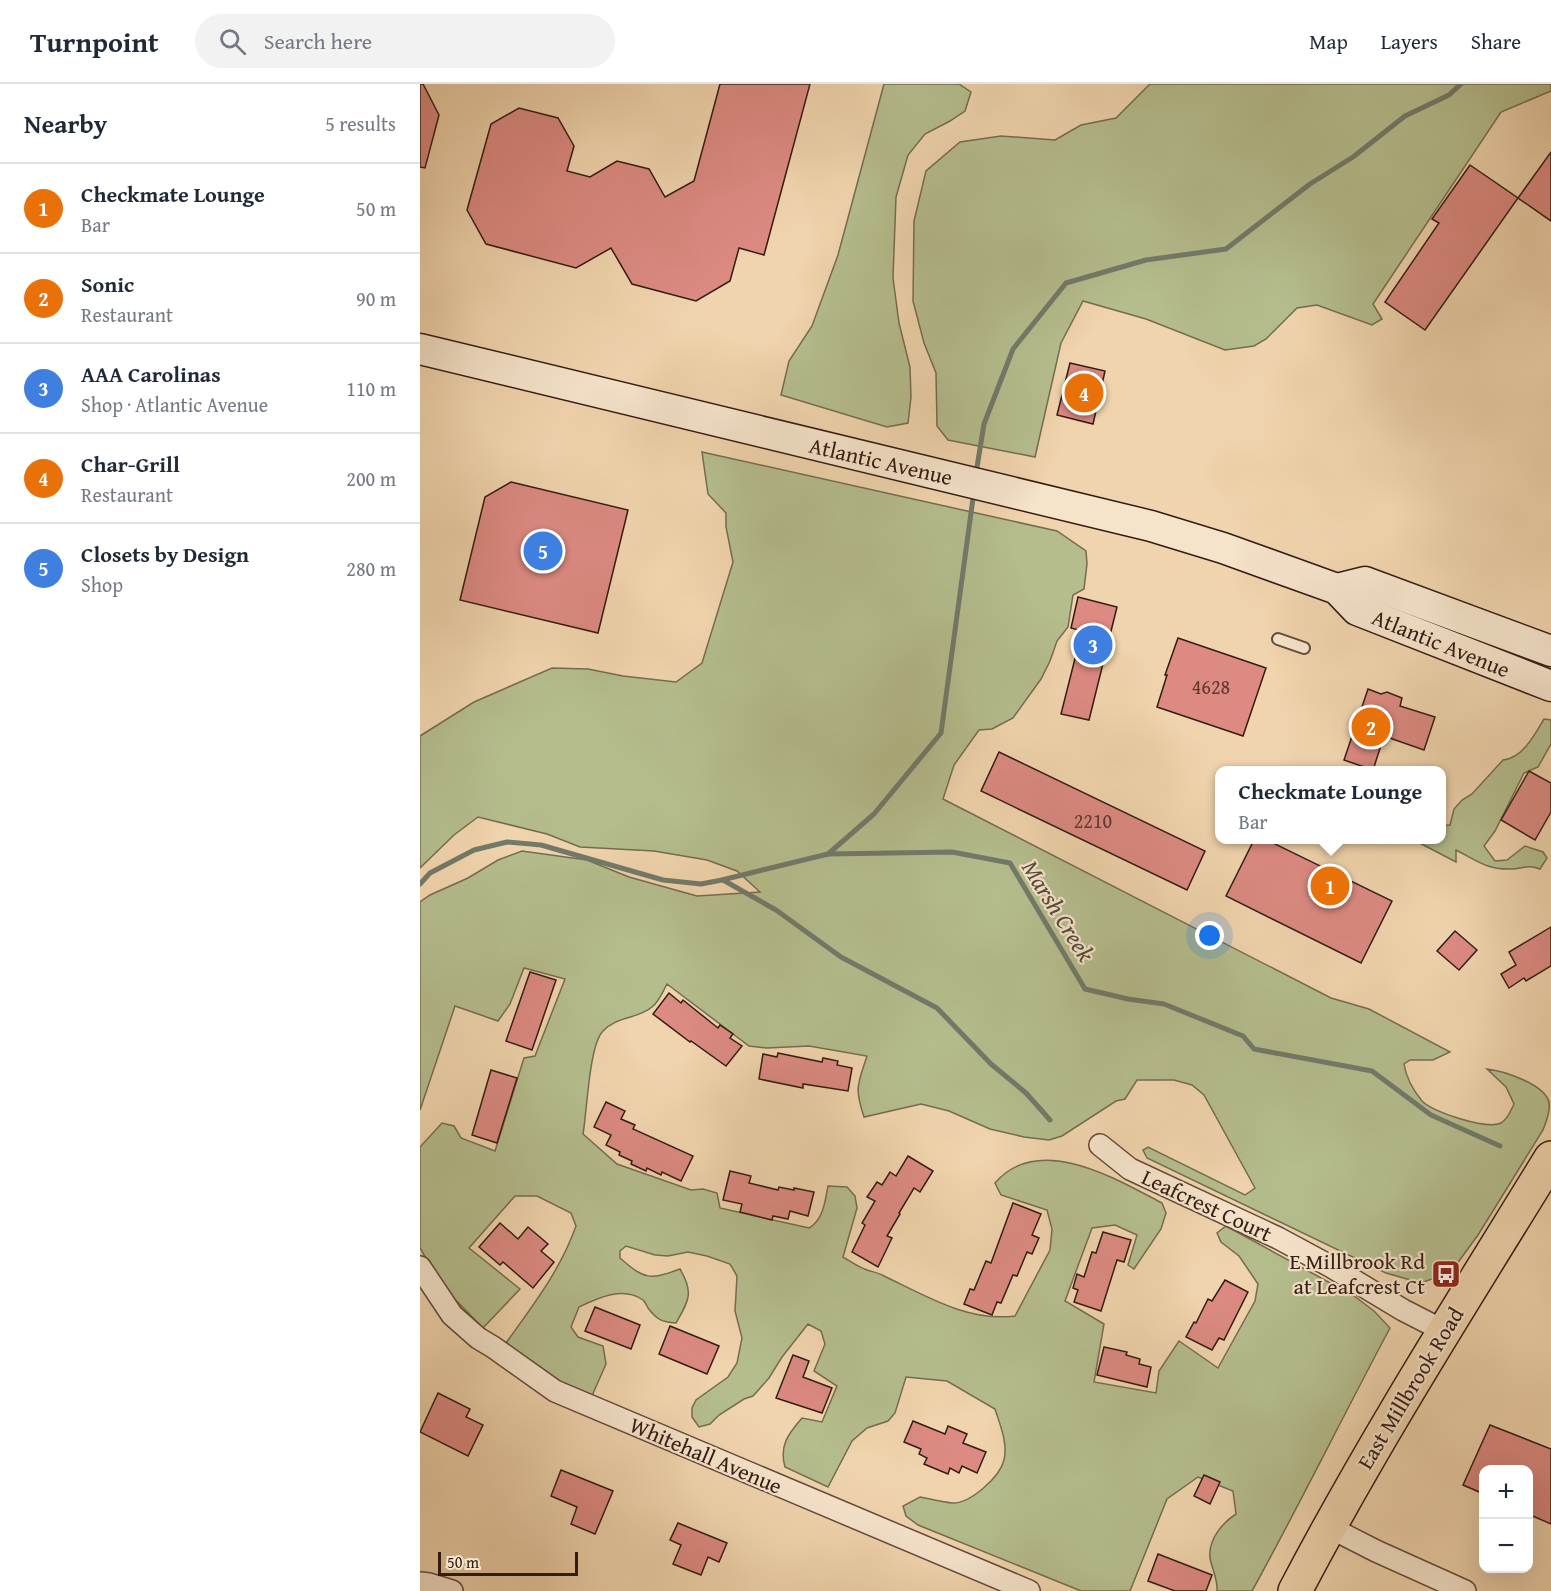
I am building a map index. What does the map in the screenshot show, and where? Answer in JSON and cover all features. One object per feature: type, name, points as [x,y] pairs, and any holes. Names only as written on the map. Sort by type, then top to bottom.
[{"type":"main road","name":"Atlantic Avenue","points":[[420,349],[1151,526],[1223,548],[1337,589],[1357,610],[1551,686]]},
{"type":"main road","name":"Atlantic Avenue","points":[[1337,589],[1365,582],[1551,651]]},
{"type":"main road","name":"East Millbrook Road","points":[[1295,1591],[1395,1411],[1551,1158]]},
{"type":"street","name":"Leafcrest Court","points":[[1100,1145],[1130,1169],[1278,1238],[1444,1331]]},
{"type":"street","name":"Whitehall Avenue","points":[[420,1268],[452,1315],[478,1338],[555,1391],[1029,1591]]},
{"type":"street","points":[[1329,1527],[1465,1591]]},
{"type":"street","points":[[420,1583],[453,1591]]},
{"type":"lane","points":[[1278,639],[1304,648]]},
{"type":"green space","points":[[884,84],[959,84],[971,92],[965,111],[925,134],[908,155],[896,197],[893,278],[899,323],[910,367],[911,397],[908,423],[887,427],[781,395],[789,361],[812,326],[838,255]]},
{"type":"green space","points":[[1150,84],[1551,84],[1551,91],[1501,112],[1373,304],[1382,319],[1372,325],[1317,305],[1297,308],[1266,339],[1254,346],[1225,350],[1146,319],[1083,301],[1061,343],[1035,457],[948,440],[937,426],[936,373],[924,343],[913,301],[914,221],[926,171],[960,142],[1001,136],[1055,140],[1081,125],[1116,118]]},
{"type":"green space","points":[[702,452],[1057,531],[1086,551],[1084,589],[1073,595],[1068,627],[1057,641],[1041,679],[1013,718],[992,729],[979,730],[954,765],[943,799],[1331,998],[1369,1009],[1450,1052],[1433,1060],[1410,1060],[1404,1064],[1408,1079],[1419,1097],[1437,1110],[1472,1122],[1494,1125],[1501,1123],[1514,1104],[1506,1087],[1487,1069],[1503,1072],[1523,1080],[1546,1095],[1549,1102],[1549,1113],[1543,1130],[1478,1235],[1451,1272],[1421,1283],[1386,1273],[1147,1158],[1143,1150],[1148,1147],[1245,1195],[1255,1188],[1204,1095],[1192,1085],[1174,1080],[1137,1080],[1125,1099],[1116,1101],[1062,1136],[1049,1140],[990,1129],[949,1111],[921,1104],[864,1117],[858,1086],[867,1056],[809,1046],[767,1048],[749,1046],[667,984],[652,1007],[609,1026],[598,1039],[592,1064],[583,1134],[617,1164],[691,1190],[703,1189],[717,1193],[720,1208],[809,1228],[814,1225],[820,1215],[828,1186],[847,1187],[855,1196],[857,1208],[843,1257],[864,1269],[964,1311],[998,1317],[1015,1316],[1050,1250],[1052,1229],[1047,1210],[1001,1195],[995,1183],[1013,1168],[1033,1161],[1055,1161],[1078,1165],[1101,1173],[1162,1203],[1166,1213],[1161,1229],[1134,1269],[1128,1265],[1137,1235],[1115,1225],[1092,1228],[1065,1301],[1104,1324],[1094,1382],[1156,1393],[1159,1371],[1179,1341],[1218,1368],[1255,1301],[1258,1284],[1239,1256],[1221,1242],[1217,1233],[1226,1226],[1354,1296],[1374,1311],[1390,1328],[1252,1591],[1217,1591],[1210,1551],[1217,1533],[1236,1514],[1233,1491],[1198,1477],[1167,1499],[1130,1591],[1081,1591],[918,1525],[906,1516],[903,1506],[920,1497],[952,1503],[967,1499],[991,1481],[1004,1460],[1004,1441],[995,1409],[947,1381],[906,1377],[895,1413],[888,1421],[867,1428],[852,1441],[828,1487],[785,1467],[783,1453],[789,1435],[802,1418],[822,1422],[837,1386],[814,1371],[825,1344],[821,1331],[808,1324],[753,1396],[719,1415],[710,1424],[699,1427],[692,1417],[692,1408],[696,1400],[728,1377],[737,1363],[742,1338],[735,1311],[737,1276],[730,1264],[688,1252],[668,1256],[655,1255],[626,1246],[620,1251],[620,1258],[636,1271],[648,1276],[661,1275],[680,1269],[687,1284],[687,1302],[676,1323],[660,1320],[643,1300],[627,1294],[611,1295],[579,1307],[571,1327],[578,1337],[603,1346],[606,1364],[591,1398],[540,1374],[506,1343],[545,1287],[570,1242],[576,1226],[571,1213],[537,1196],[515,1196],[469,1248],[520,1289],[483,1328],[442,1286],[420,1248],[420,1147],[442,1123],[454,1126],[461,1138],[495,1151],[524,1058],[535,1056],[565,979],[524,968],[510,1004],[498,1021],[455,1006],[420,1110],[420,902],[498,860],[522,851],[587,860],[629,877],[697,896],[760,892],[737,871],[707,860],[654,851],[580,847],[547,834],[478,817],[454,835],[420,868],[420,736],[474,702],[552,668],[588,669],[623,676],[676,682],[702,663],[733,562],[726,527],[726,513],[708,494]]},
{"type":"green space","points":[[1544,719],[1551,720],[1551,744],[1538,767],[1524,773],[1495,831],[1484,846],[1495,861],[1507,860],[1525,846],[1543,852],[1547,858],[1540,869],[1495,868],[1482,864],[1456,850],[1456,862],[1422,844],[1446,844],[1446,825],[1450,825],[1454,809],[1472,794],[1503,760],[1517,755],[1532,738]]},
{"type":"building","points":[[420,84],[423,84],[439,115],[425,168],[420,167]]},
{"type":"building","points":[[720,84],[810,84],[764,255],[739,248],[730,281],[696,301],[632,284],[611,248],[576,268],[486,244],[467,210],[491,124],[519,108],[558,118],[574,146],[567,171],[590,177],[617,161],[649,169],[665,197],[694,181]]},
{"type":"building","points":[[1551,152],[1551,221],[1518,198]]},
{"type":"building","points":[[1470,165],[1518,198],[1425,330],[1385,302],[1439,223],[1432,219]]},
{"type":"building","points":[[1070,363],[1105,371],[1093,424],[1057,415]]},
{"type":"building","points":[[511,482],[628,510],[598,633],[460,600],[485,497]]},
{"type":"building","points":[[1078,597],[1117,607],[1089,720],[1061,714],[1082,631],[1071,628]]},
{"type":"building","points":[[1178,638],[1266,668],[1243,736],[1157,707]]},
{"type":"building","points":[[1368,689],[1381,694],[1387,692],[1402,698],[1400,706],[1435,717],[1424,750],[1384,736],[1374,766],[1361,766],[1344,760]]},
{"type":"building","points":[[999,752],[1205,851],[1187,890],[981,791]]},
{"type":"building","points":[[1529,771],[1551,783],[1551,812],[1535,840],[1501,820]]},
{"type":"building","points":[[1252,844],[1275,844],[1392,901],[1361,963],[1226,896]]},
{"type":"building","points":[[1551,927],[1551,966],[1526,981],[1524,978],[1509,988],[1501,974],[1516,965],[1509,952]]},
{"type":"building","points":[[1455,931],[1477,950],[1459,970],[1437,951]]},
{"type":"building","points":[[530,972],[556,980],[532,1050],[506,1041]]},
{"type":"building","points":[[669,993],[681,1003],[683,1000],[718,1028],[720,1025],[733,1034],[730,1038],[742,1046],[726,1066],[653,1014]]},
{"type":"building","points":[[778,1053],[822,1062],[823,1058],[838,1061],[837,1065],[852,1068],[848,1091],[803,1084],[803,1088],[759,1079],[763,1054],[777,1057]]},
{"type":"building","points":[[491,1070],[517,1078],[497,1143],[472,1135]]},
{"type":"building","points":[[606,1102],[625,1111],[621,1119],[635,1125],[633,1129],[693,1156],[681,1181],[662,1172],[661,1175],[631,1164],[632,1161],[606,1145],[611,1135],[594,1127]]},
{"type":"building","points":[[908,1156],[933,1171],[920,1192],[914,1188],[899,1213],[887,1236],[892,1238],[878,1267],[852,1252],[865,1225],[862,1223],[875,1201],[867,1197],[877,1182],[882,1185],[890,1172],[896,1176]]},
{"type":"building","points":[[730,1171],[751,1176],[749,1183],[778,1190],[779,1187],[814,1192],[808,1216],[790,1211],[788,1219],[773,1216],[772,1220],[740,1212],[742,1204],[723,1200]]},
{"type":"building","points":[[1013,1203],[1041,1214],[1032,1235],[1039,1238],[1032,1254],[1027,1252],[1017,1276],[1013,1275],[1001,1303],[997,1302],[992,1315],[964,1304],[970,1289],[974,1290],[986,1261],[991,1263]]},
{"type":"building","points":[[500,1223],[518,1239],[528,1227],[548,1244],[541,1251],[554,1262],[533,1288],[503,1262],[500,1265],[479,1247]]},
{"type":"building","points":[[1103,1232],[1131,1240],[1124,1262],[1117,1260],[1101,1311],[1074,1302],[1078,1290],[1073,1288],[1077,1274],[1084,1277],[1092,1252],[1096,1253]]},
{"type":"building","points":[[1225,1280],[1248,1292],[1224,1340],[1219,1338],[1212,1350],[1186,1337],[1208,1299],[1212,1301]]},
{"type":"building","points":[[595,1307],[640,1325],[631,1349],[585,1331]]},
{"type":"building","points":[[670,1326],[719,1346],[707,1374],[659,1354]]},
{"type":"building","points":[[1104,1347],[1127,1352],[1126,1355],[1140,1359],[1139,1364],[1151,1367],[1147,1387],[1097,1375]]},
{"type":"building","points":[[793,1355],[809,1361],[803,1377],[832,1388],[822,1413],[776,1398]]},
{"type":"building","points":[[438,1393],[470,1409],[466,1417],[483,1425],[468,1456],[420,1432]]},
{"type":"building","points":[[913,1421],[945,1434],[948,1426],[967,1434],[963,1443],[986,1452],[977,1473],[962,1466],[959,1473],[950,1468],[948,1474],[924,1464],[927,1458],[919,1454],[921,1449],[904,1442]]},
{"type":"building","points":[[1490,1425],[1551,1449],[1551,1524],[1533,1516],[1533,1465],[1479,1465],[1479,1492],[1463,1485]]},
{"type":"building","points":[[561,1470],[613,1491],[595,1534],[571,1524],[577,1507],[551,1496]]},
{"type":"building","points":[[1204,1475],[1220,1482],[1210,1504],[1194,1496]]},
{"type":"building","points":[[678,1523],[727,1543],[719,1562],[708,1557],[701,1575],[673,1564],[681,1545],[670,1540]]},
{"type":"building","points":[[1158,1554],[1212,1575],[1206,1591],[1175,1591],[1148,1581]]},
{"type":"waterway","points":[[976,473],[984,424],[1013,349],[1066,283],[1146,260],[1226,249],[1310,184],[1353,157],[1405,116],[1449,95],[1461,84]]},
{"type":"waterway","points":[[828,854],[874,814],[941,733],[974,491]]},
{"type":"waterway","name":"Marsh Creek","points":[[420,884],[430,873],[474,850],[507,842],[541,845],[663,880],[701,884],[828,854],[952,852],[1010,863],[1085,989],[1128,999],[1164,1004],[1243,1036],[1254,1049],[1372,1071],[1431,1115],[1500,1146]]},
{"type":"waterway","points":[[723,880],[776,910],[841,957],[937,1008],[991,1064],[1026,1093],[1050,1120]]},
{"type":"place","name":"Char-Grill","points":[[1084,393]]},
{"type":"place","name":"Closets by Design","points":[[543,551]]},
{"type":"place","name":"AAA Carolinas","points":[[1093,645]]},
{"type":"place","name":"Sonic","points":[[1371,727]]},
{"type":"place","name":"Checkmate Lounge","points":[[1330,886]]},
{"type":"place","name":"E Millbrook Rd at Leafcrest Ct","points":[[1446,1274]]}]
